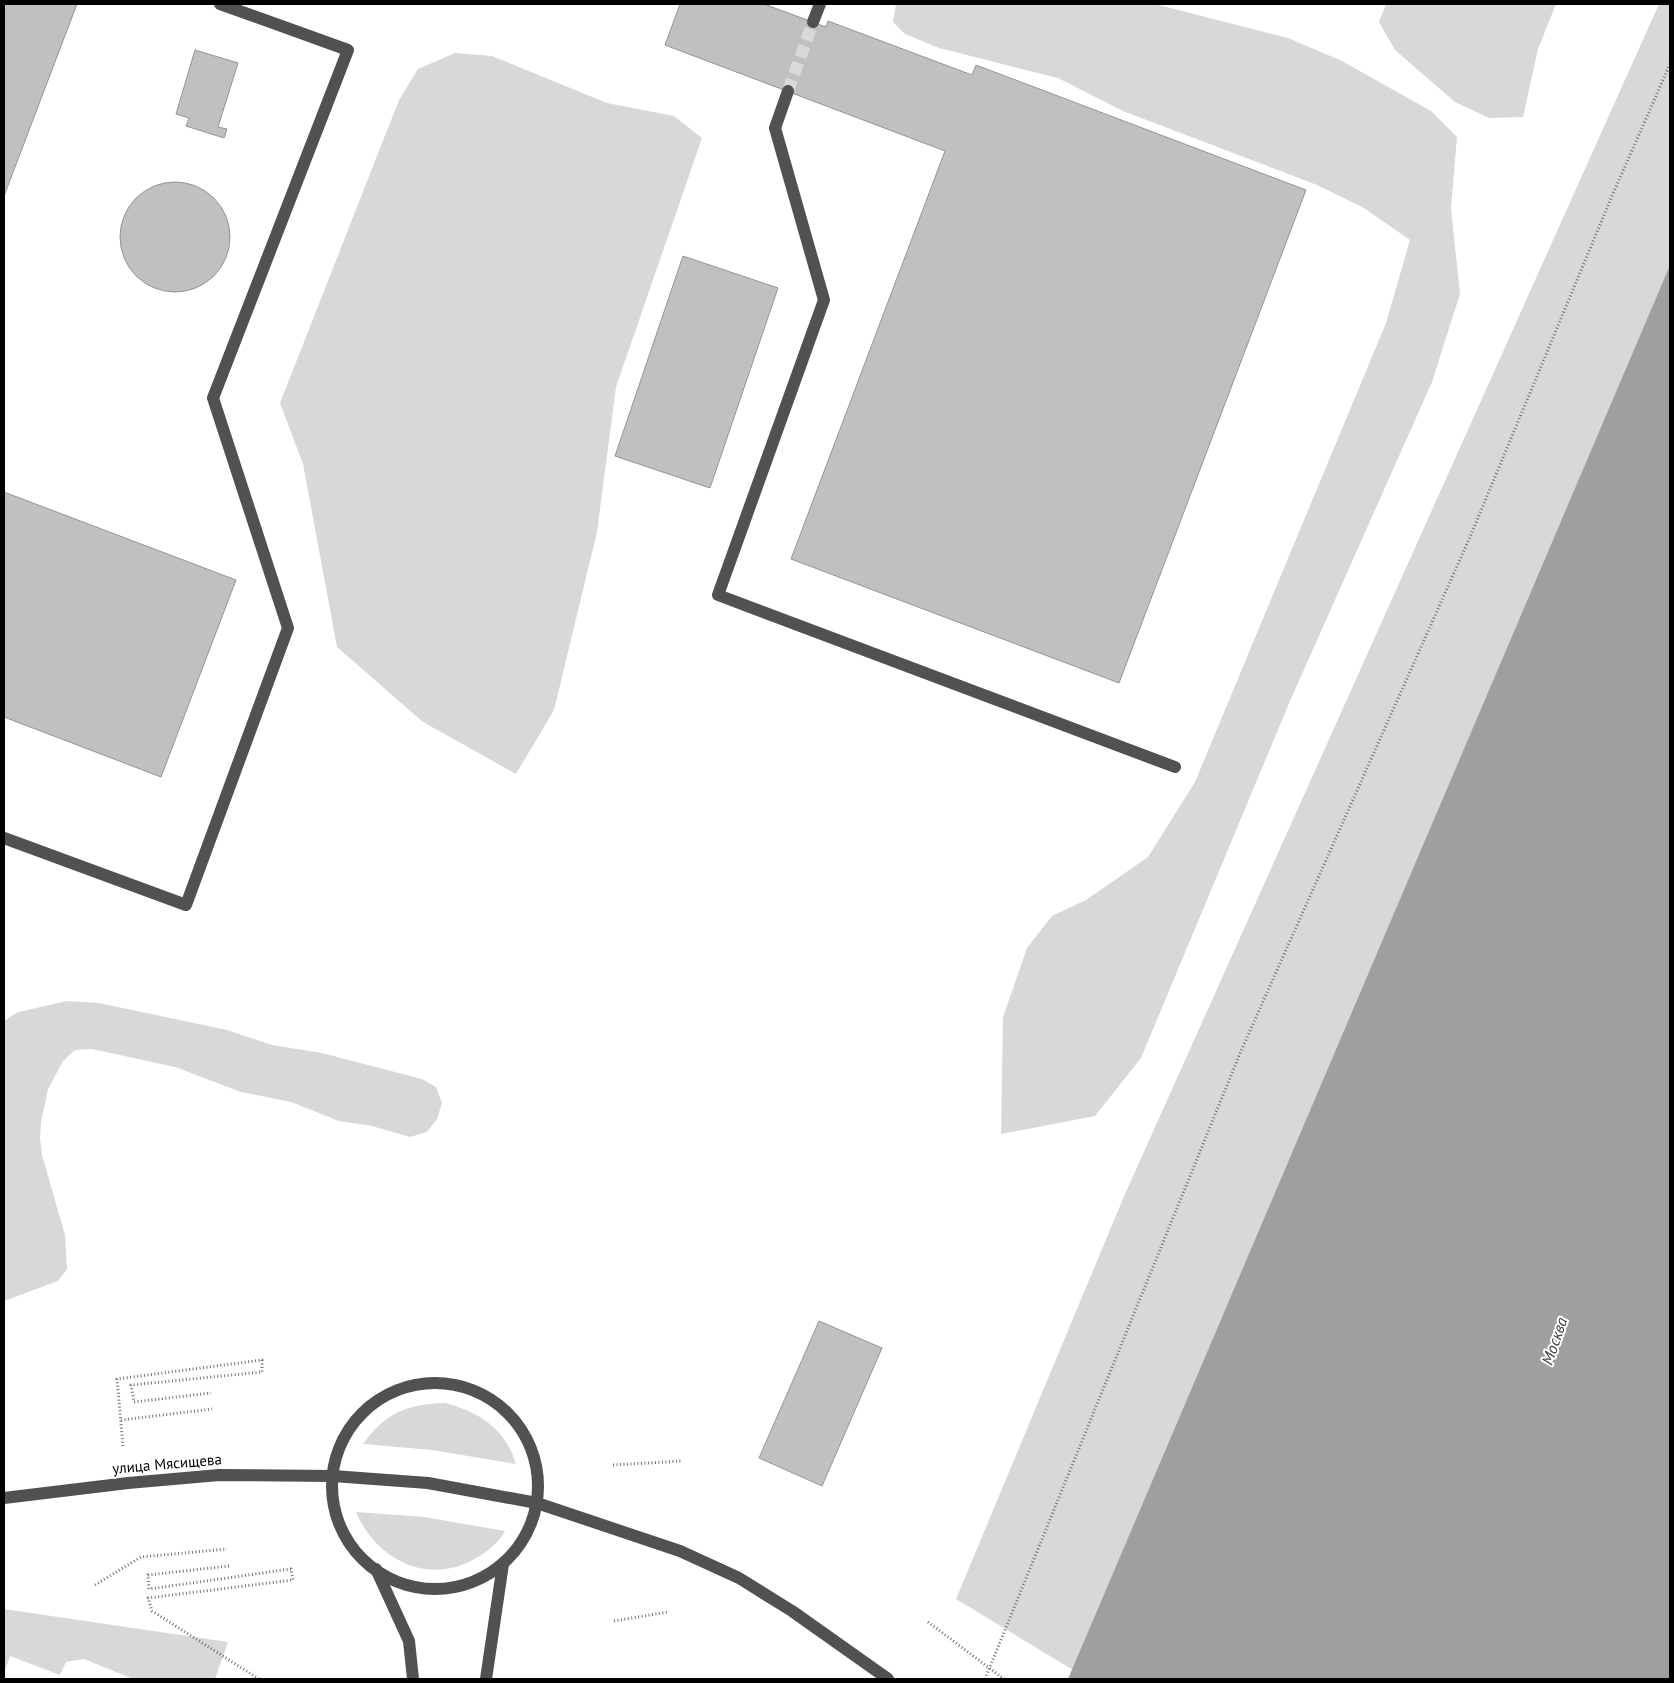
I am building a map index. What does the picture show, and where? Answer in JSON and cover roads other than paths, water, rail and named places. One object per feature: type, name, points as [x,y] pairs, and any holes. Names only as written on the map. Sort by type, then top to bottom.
[{"type":"street","points":[[4,838],[186,905],[288,628],[213,398],[348,50],[220,4]]},
{"type":"street","points":[[813,22],[820,4]]},
{"type":"street","points":[[788,91],[775,128],[824,300],[718,595],[1175,767]]},
{"type":"street","points":[[447,1384],[478,1392],[504,1409],[524,1433],[534,1456],[538,1479],[537,1503],[531,1526],[519,1546],[503,1564],[483,1578],[460,1586],[436,1590],[409,1586],[383,1575],[362,1559],[346,1538],[336,1514],[332,1488],[335,1462],[344,1437],[359,1416],[386,1395],[415,1385],[447,1384]]},
{"type":"street","name":"улица Мясищева","points":[[4,1498],[128,1482],[220,1475],[333,1476],[428,1483],[537,1503],[680,1551],[739,1578],[792,1611],[887,1678]]},
{"type":"street","points":[[486,1679],[503,1564]]},
{"type":"street","points":[[376,1569],[409,1640],[413,1679]]},
{"type":"water","name":"Москва","points":[[1670,265],[1670,1679],[1068,1679]]},
{"type":"tunnel","points":[[788,91],[813,22]]}]
